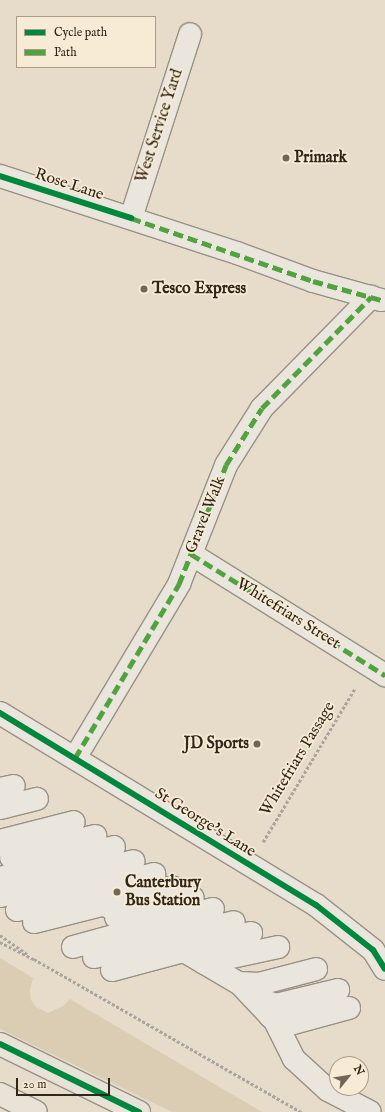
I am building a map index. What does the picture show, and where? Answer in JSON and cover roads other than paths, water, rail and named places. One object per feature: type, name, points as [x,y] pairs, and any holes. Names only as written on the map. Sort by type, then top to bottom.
[{"type":"highway","points":[[0,1044],[139,1112]]},
{"type":"highway","points":[[0,1094],[36,1112]]},
{"type":"street","name":"West Service Yard","points":[[131,218],[190,34]]},
{"type":"street","name":"Rose Lane","points":[[0,176],[131,218],[313,281],[378,299]]},
{"type":"street","name":"Gravel Walk","points":[[75,758],[179,584],[226,465],[262,408],[378,299]]},
{"type":"street","name":"Whitefriars Street","points":[[191,554],[377,670]]},
{"type":"street","name":"St George's Lane","points":[[0,713],[316,905],[337,920],[373,950],[385,969]]},
{"type":"street","points":[[0,808],[37,799]]},
{"type":"street","points":[[0,826],[65,817],[0,842],[10,857],[40,867],[62,879],[165,939],[238,985],[276,1005],[343,999],[293,1023],[270,1016]]},
{"type":"street","points":[[10,857],[95,836]]},
{"type":"street","points":[[0,878],[114,847]]},
{"type":"street","points":[[0,896],[134,861]]},
{"type":"street","points":[[154,874],[84,892],[25,916],[104,904],[174,886]]},
{"type":"street","points":[[53,933],[193,898]]},
{"type":"street","points":[[73,947],[213,909]]},
{"type":"street","points":[[94,957],[165,939],[243,927],[184,951],[112,970]]},
{"type":"street","points":[[204,963],[278,947]]},
{"type":"street","points":[[238,985],[241,973],[307,963]]},
{"type":"street","points":[[238,985],[270,1016],[294,1059],[328,1090],[370,1112]]},
{"type":"place","name":"Primark","points":[[286,158]]},
{"type":"place","name":"Tesco Express","points":[[144,289]]},
{"type":"place","name":"JD Sports","points":[[257,744]]},
{"type":"place","name":"Canterbury Bus Station","points":[[117,892]]}]
